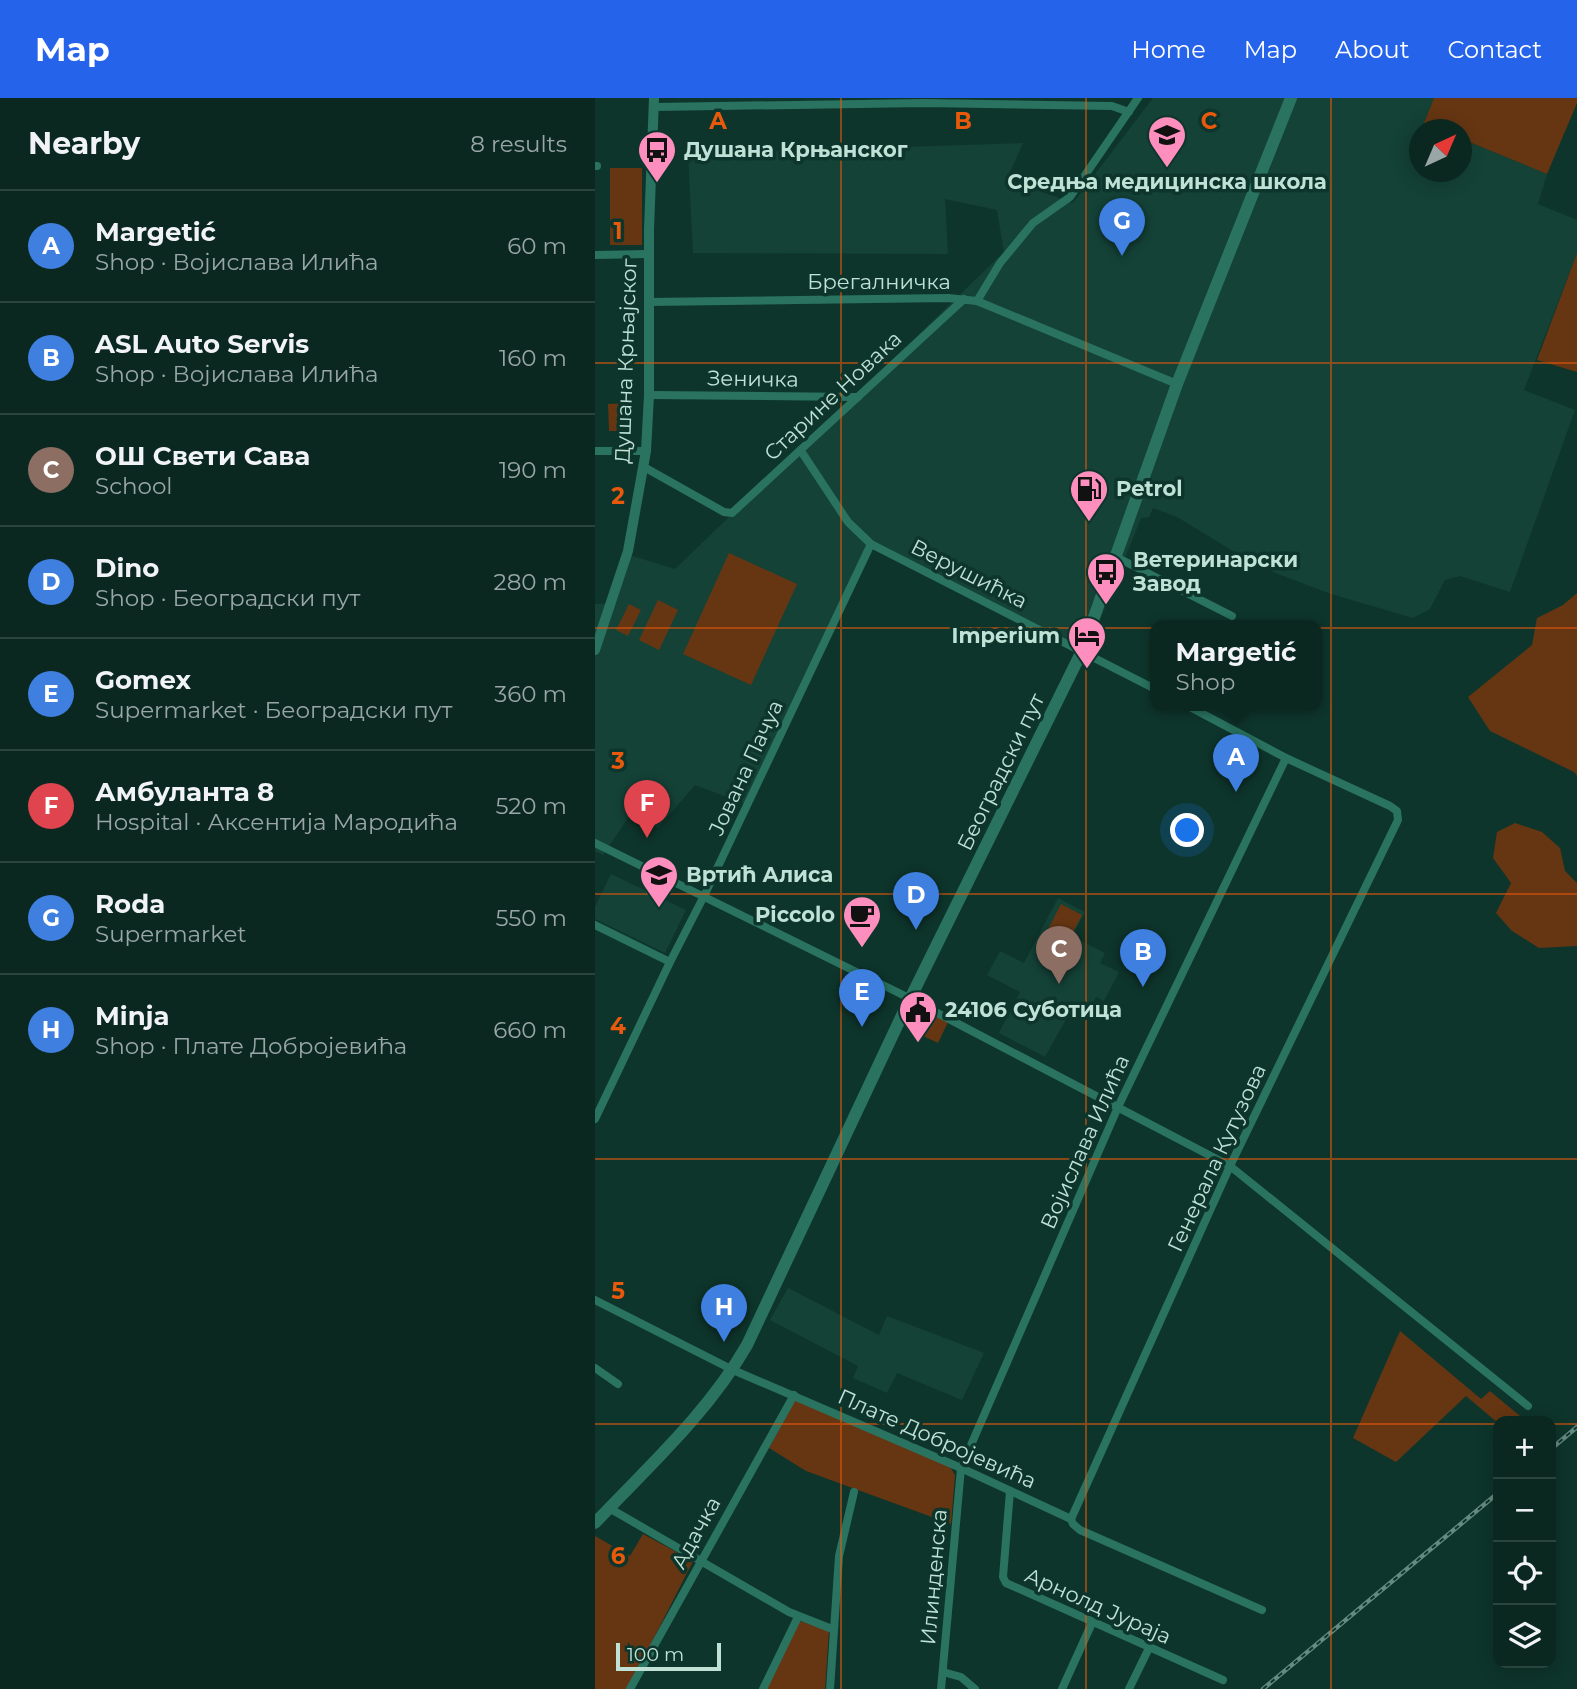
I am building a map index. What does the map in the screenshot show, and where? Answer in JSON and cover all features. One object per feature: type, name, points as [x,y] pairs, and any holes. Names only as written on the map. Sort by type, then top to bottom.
[{"type":"main road","name":"Београдски пут","points":[[601,1513],[704,1406],[733,1370],[753,1333],[910,999],[1082,651],[1177,384],[1291,98]]},
{"type":"street","points":[[977,301],[995,270],[1033,223],[1070,197],[1138,98]]},
{"type":"street","points":[[654,102],[924,100],[1112,106],[1129,112]]},
{"type":"street","name":"Душана Крњајског","points":[[595,650],[628,551],[646,451],[654,102]]},
{"type":"street","points":[[595,255],[649,254]]},
{"type":"street","name":"Старине Новака","points":[[644,467],[724,512],[733,512],[964,299]]},
{"type":"street","name":"Брегалничка","points":[[649,302],[977,301],[1177,384]]},
{"type":"street","name":"Зеничка","points":[[649,395],[858,397]]},
{"type":"street","points":[[595,451],[646,451]]},
{"type":"street","name":"Верушићка","points":[[801,451],[848,522],[871,544],[1150,686]]},
{"type":"street","name":"Јована Пачуа","points":[[595,1119],[704,897],[871,544]]},
{"type":"street","points":[[1116,556],[1232,617]]},
{"type":"street","points":[[1197,711],[1286,758]]},
{"type":"street","name":"Генерала Кутузова","points":[[1071,1519],[1230,1166],[1397,825],[1399,815],[1390,806],[1286,758]]},
{"type":"street","name":"Војислава Илића","points":[[961,1468],[1118,1107],[1286,758]]},
{"type":"street","points":[[595,843],[910,999],[1230,1166],[1528,1406]]},
{"type":"street","points":[[595,925],[670,962]]},
{"type":"street","name":"Плате Добројевића","points":[[595,1300],[733,1370],[961,1468],[1071,1519],[1080,1530],[1262,1610]]},
{"type":"street","points":[[595,1368],[618,1384]]},
{"type":"street","name":"Адачка","points":[[630,1689],[793,1395]]},
{"type":"street","name":"Илинденска","points":[[941,1689],[961,1468]]},
{"type":"street","name":"Арнолд Јураја","points":[[1010,1491],[1003,1577],[1006,1583],[1223,1680]]},
{"type":"street","points":[[829,1689],[839,1556],[854,1492]]},
{"type":"street","points":[[601,1513],[700,1561],[798,1617],[832,1629]]},
{"type":"street","points":[[763,1689],[798,1617]]},
{"type":"street","points":[[1062,1689],[1092,1623]]},
{"type":"street","points":[[1129,1689],[1149,1648]]},
{"type":"street","points":[[943,1672],[961,1677],[975,1689]]},
{"type":"shaded area","points":[[1153,98],[1434,98],[1426,119],[1409,119],[1409,182],[1472,182],[1472,143],[1547,174],[1538,204],[1577,220],[1577,253],[1524,390],[1575,410],[1510,592],[1460,576],[1445,580],[1430,609],[1413,618],[1331,594],[1278,574],[1251,562],[1177,517],[1153,508],[1149,517],[1141,518],[1087,653],[871,544],[748,805],[695,785],[658,828],[630,815],[603,855],[595,851],[595,604],[616,603],[626,554],[675,569],[1004,252],[997,210],[945,199],[948,254],[693,253],[688,154],[1023,143],[1007,179],[1073,203]]},
{"type":"shaded area","points":[[1434,98],[1577,98],[1547,174],[1472,143],[1472,119],[1426,119]]},
{"type":"shaded area","points":[[1167,115],[1178,120],[1169,143],[1158,138]]},
{"type":"shaded area","points":[[610,168],[642,168],[642,245],[610,245]]},
{"type":"shaded area","points":[[1577,253],[1577,372],[1537,360]]},
{"type":"shaded area","points":[[631,403],[632,431],[609,431],[608,404]]},
{"type":"shaded area","points":[[729,553],[797,584],[751,685],[683,654]]},
{"type":"shaded area","points":[[1577,593],[1577,776],[1574,772],[1490,731],[1468,697],[1532,645],[1537,618],[1563,605]]},
{"type":"shaded area","points":[[658,600],[678,610],[659,650],[639,640]]},
{"type":"shaded area","points":[[629,604],[641,610],[628,636],[616,630]]},
{"type":"shaded area","points":[[1515,823],[1542,832],[1560,848],[1565,871],[1577,883],[1577,946],[1539,948],[1512,931],[1496,913],[1511,883],[1493,858],[1497,832]]},
{"type":"shaded area","points":[[611,874],[686,910],[665,953],[595,919],[595,907]]},
{"type":"shaded area","points":[[1058,898],[1085,912],[1072,936],[1105,953],[1100,963],[1119,972],[1104,1001],[1096,997],[1083,1021],[1069,1014],[1045,1057],[999,1033],[1020,992],[987,975],[1000,951],[1024,963]]},
{"type":"shaded area","points":[[1061,904],[1082,915],[1070,938],[1074,941],[1066,956],[1041,943]]},
{"type":"shaded area","points":[[924,1008],[949,1020],[938,1043],[913,1031]]},
{"type":"shaded area","points":[[788,1288],[879,1335],[887,1316],[984,1353],[962,1400],[897,1373],[887,1393],[853,1378],[858,1366],[770,1320]]},
{"type":"shaded area","points":[[1400,1331],[1481,1399],[1490,1391],[1520,1416],[1493,1416],[1493,1419],[1466,1396],[1396,1462],[1353,1438]]},
{"type":"shaded area","points":[[795,1400],[950,1467],[955,1475],[951,1524],[806,1471],[769,1448]]},
{"type":"shaded area","points":[[643,1534],[693,1561],[628,1689],[595,1689],[595,1536],[630,1556]]},
{"type":"shaded area","points":[[799,1621],[829,1630],[825,1689],[766,1689]]},
{"type":"railway","points":[[1556,1445],[1577,1427]]},
{"type":"railway","points":[[1263,1689],[1493,1497]]},
{"type":"place","name":"Средња медицинска школа","points":[[1167,169]]},
{"type":"place","name":"Душана Крњанског","points":[[657,184]]},
{"type":"place","name":"Roda","points":[[1122,256]]},
{"type":"place","name":"Petrol","points":[[1089,523]]},
{"type":"place","name":"Ветеринарски Завод","points":[[1106,606]]},
{"type":"place","name":"Imperium","points":[[1087,670]]},
{"type":"place","name":"Margetić","points":[[1236,792]]},
{"type":"place","name":"Амбуланта 8","points":[[647,838]]},
{"type":"place","name":"Вртић Алиса","points":[[659,909]]},
{"type":"place","name":"Dino","points":[[916,930]]},
{"type":"place","name":"Piccolo","points":[[862,949]]},
{"type":"place","name":"ОШ Свети Сава","points":[[1059,984]]},
{"type":"place","name":"ASL Auto Servis","points":[[1143,987]]},
{"type":"place","name":"Gomex","points":[[862,1027]]},
{"type":"place","name":"24106 Суботица","points":[[918,1044]]},
{"type":"place","name":"Minja","points":[[724,1342]]}]
